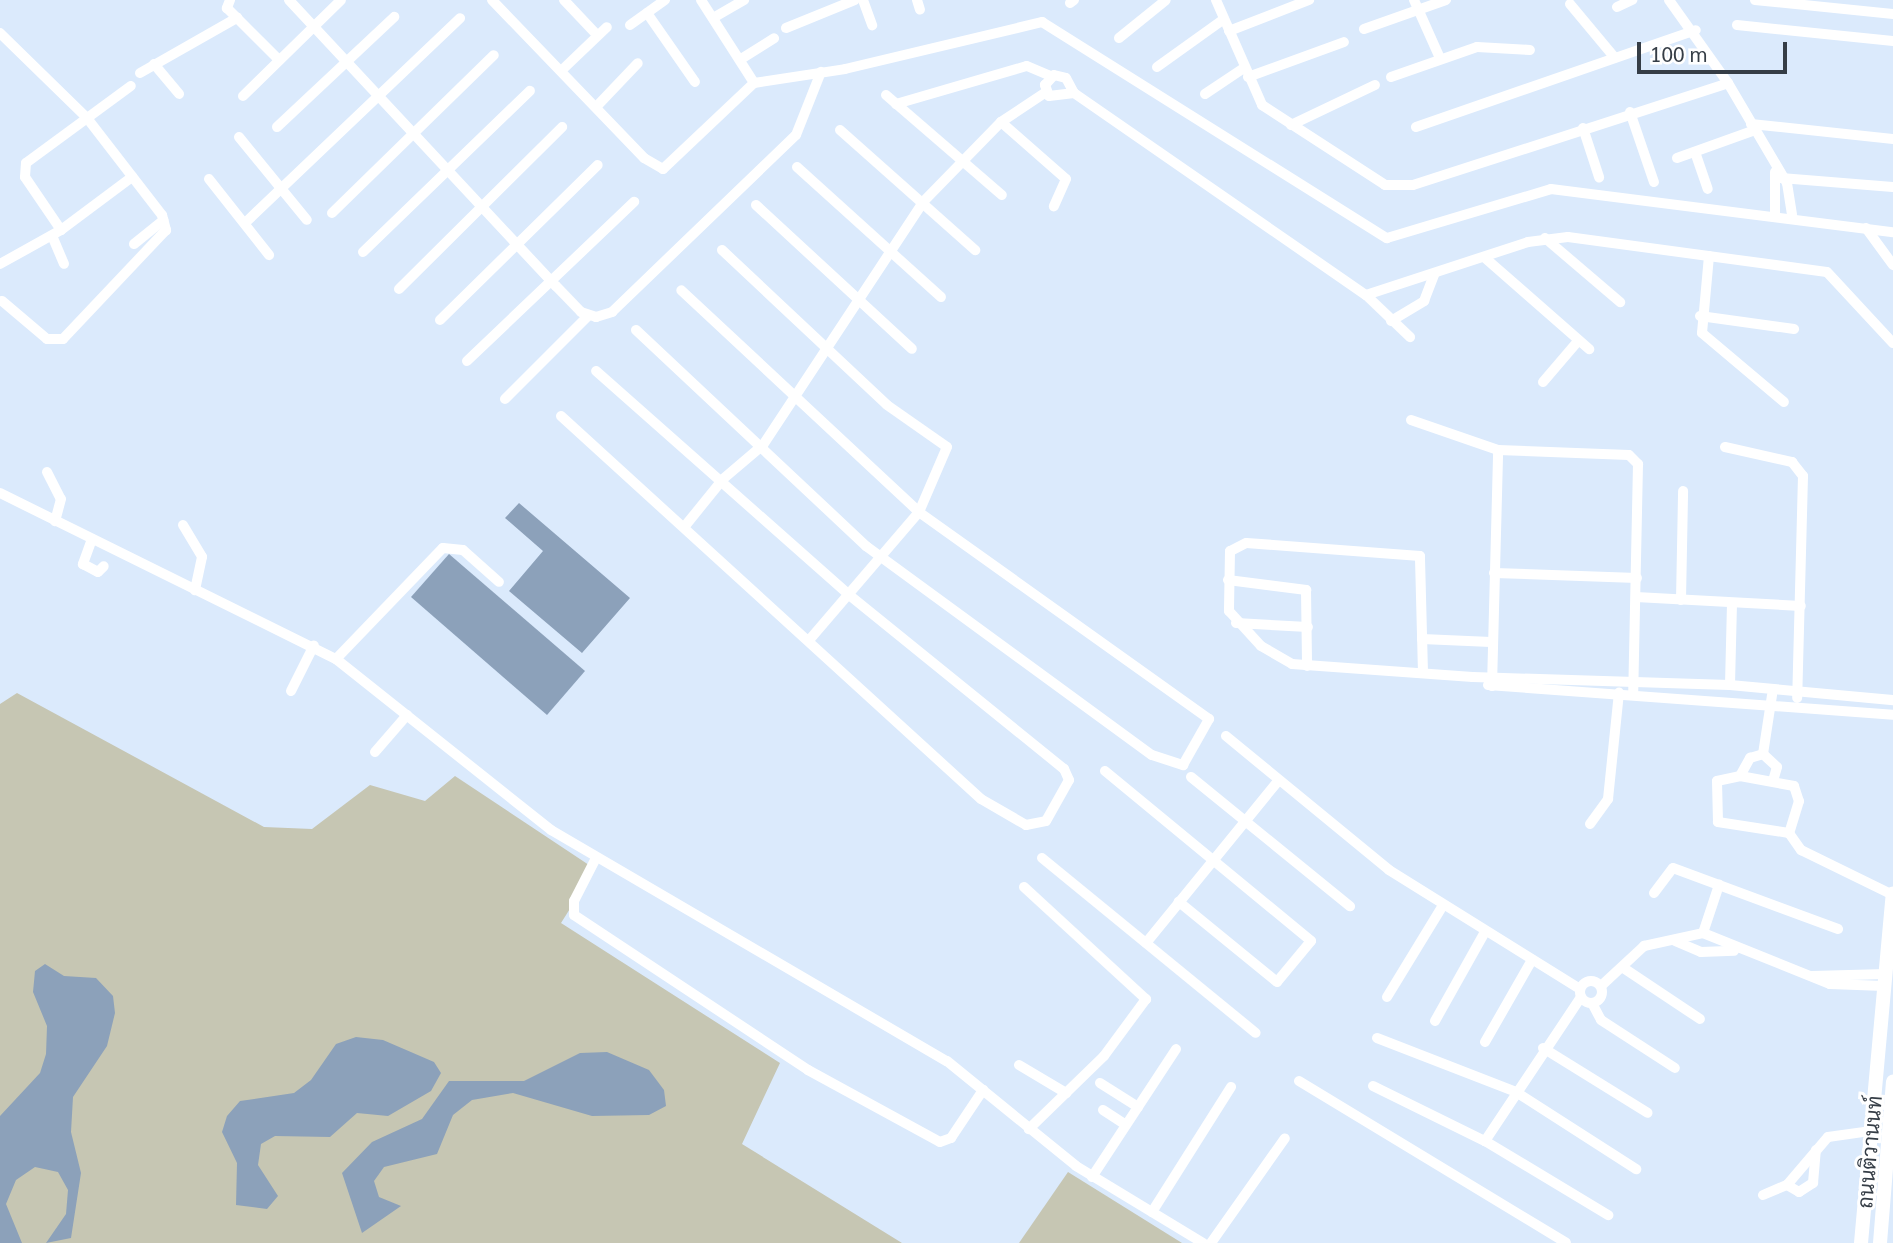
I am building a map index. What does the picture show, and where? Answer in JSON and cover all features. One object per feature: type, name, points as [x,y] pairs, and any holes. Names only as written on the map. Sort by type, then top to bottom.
[{"type":"main road","name":"ถนนติวานนท์","points":[[1861,1243],[1893,894]]},
{"type":"main road","name":"ถนนติวานนท์","points":[[1880,1243],[1893,1083]]},
{"type":"street","points":[[229,0],[227,8],[279,61]]},
{"type":"street","points":[[289,0],[446,170],[484,205],[550,280],[588,316]]},
{"type":"street","points":[[243,96],[341,0]]},
{"type":"street","points":[[492,0],[597,106],[644,158],[663,169],[754,83],[821,72],[1042,22],[1376,235],[1399,237],[1542,189],[1792,215],[1893,232]]},
{"type":"street","points":[[564,0],[597,35]]},
{"type":"street","points":[[629,25],[665,0]]},
{"type":"street","points":[[701,0],[754,83]]},
{"type":"street","points":[[713,18],[744,0]]},
{"type":"street","points":[[786,28],[855,0]]},
{"type":"street","points":[[863,0],[872,25]]},
{"type":"street","points":[[1119,37],[1166,0]]},
{"type":"street","points":[[1216,0],[1262,105],[1376,181],[1403,188],[1630,112],[1728,83]]},
{"type":"street","points":[[1229,31],[1309,0]]},
{"type":"street","points":[[1364,29],[1416,5],[1446,0]]},
{"type":"street","points":[[1617,7],[1632,0]]},
{"type":"street","points":[[1670,0],[1696,30],[1753,127],[1792,215]]},
{"type":"street","points":[[1755,0],[1893,14]]},
{"type":"street","points":[[1570,4],[1615,58]]},
{"type":"street","points":[[1416,5],[1440,58]]},
{"type":"street","points":[[647,13],[695,82]]},
{"type":"street","points":[[140,73],[237,18]]},
{"type":"street","points":[[277,127],[394,18]]},
{"type":"street","points":[[245,223],[282,192],[380,99],[460,18]]},
{"type":"street","points":[[1157,67],[1224,19]]},
{"type":"street","points":[[1737,25],[1893,41]]},
{"type":"street","points":[[562,70],[607,27]]},
{"type":"street","points":[[1416,127],[1696,30]]},
{"type":"street","points":[[0,33],[87,118],[164,220],[164,237],[63,339],[47,339],[2,301]]},
{"type":"street","points":[[740,59],[774,38]]},
{"type":"street","points":[[1205,94],[1246,72],[1344,42]]},
{"type":"street","points":[[1391,77],[1477,47],[1530,50]]},
{"type":"street","points":[[332,213],[494,55]]},
{"type":"street","points":[[154,64],[179,94]]},
{"type":"street","points":[[597,106],[638,64]]},
{"type":"street","points":[[896,104],[1027,66],[1050,76],[1062,76],[1074,93],[1366,295],[1410,337]]},
{"type":"street","points":[[505,399],[588,316],[612,312],[796,135],[821,72]]},
{"type":"street","points":[[685,526],[723,479],[763,445],[830,349],[923,202],[1001,122],[1046,92],[1050,76]]},
{"type":"street","points":[[1291,125],[1375,85]]},
{"type":"street","points":[[64,264],[57,234],[24,166],[131,86]]},
{"type":"street","points":[[363,251],[530,91]]},
{"type":"street","points":[[1046,92],[1058,98],[1074,93]]},
{"type":"street","points":[[886,95],[1002,195]]},
{"type":"street","points":[[1630,112],[1654,182]]},
{"type":"street","points":[[1001,122],[1066,179],[1054,206]]},
{"type":"street","points":[[399,289],[562,127]]},
{"type":"street","points":[[1677,158],[1753,127],[1893,139]]},
{"type":"street","points":[[1583,128],[1599,177]]},
{"type":"street","points":[[840,130],[975,250]]},
{"type":"street","points":[[239,137],[307,220]]},
{"type":"street","points":[[1695,152],[1708,189]]},
{"type":"street","points":[[440,320],[598,165]]},
{"type":"street","points":[[797,167],[942,298]]},
{"type":"street","points":[[1775,213],[1777,176]]},
{"type":"street","points":[[1777,176],[1893,187]]},
{"type":"street","points":[[0,264],[57,234],[132,177]]},
{"type":"street","points":[[209,178],[269,255]]},
{"type":"street","points":[[467,361],[634,202]]},
{"type":"street","points":[[756,205],[912,349]]},
{"type":"street","points":[[134,244],[164,220]]},
{"type":"street","points":[[1866,228],[1893,265]]},
{"type":"street","points":[[1366,295],[1545,238],[1827,272],[1893,343]]},
{"type":"street","points":[[1545,238],[1620,302]]},
{"type":"street","points":[[722,250],[887,405],[943,441],[944,463],[919,512],[811,638]]},
{"type":"street","points":[[1709,256],[1700,316],[1702,334],[1784,402]]},
{"type":"street","points":[[1483,257],[1589,349]]},
{"type":"street","points":[[1391,321],[1424,301],[1434,275]]},
{"type":"street","points":[[636,330],[882,556],[1152,755],[1183,765],[1209,719],[919,512],[681,290]]},
{"type":"street","points":[[1700,316],[1794,329]]},
{"type":"street","points":[[1543,382],[1578,341]]},
{"type":"street","points":[[561,416],[811,638],[993,809],[1026,825],[1046,821],[1069,780],[1064,769],[847,593],[723,479],[596,371]]},
{"type":"street","points":[[1411,420],[1498,450],[1634,456],[1637,578],[1633,694]]},
{"type":"street","points":[[1725,447],[1792,462],[1801,471],[1801,606],[1796,704]]},
{"type":"street","points":[[1492,687],[1491,642],[1498,450]]},
{"type":"street","points":[[47,472],[61,499],[55,521]]},
{"type":"street","points":[[1681,600],[1684,491]]},
{"type":"street","points":[[0,493],[195,590],[314,645],[336,659],[510,799],[596,858],[947,1061],[1029,1129],[1093,1177],[1203,1243]]},
{"type":"street","points":[[183,525],[202,557],[195,590]]},
{"type":"street","points":[[92,539],[83,564],[97,572],[104,566]]},
{"type":"street","points":[[1423,673],[1424,561],[1414,554],[1240,543],[1230,551],[1226,601],[1236,623],[1277,658],[1307,666],[1473,677],[1492,674],[1730,685],[1893,700]]},
{"type":"street","points":[[336,659],[443,548],[463,550],[499,582]]},
{"type":"street","points":[[1494,573],[1637,578]]},
{"type":"street","points":[[1228,580],[1302,587],[1309,595],[1307,666]]},
{"type":"street","points":[[1636,597],[1801,606]]},
{"type":"street","points":[[1730,685],[1732,603]]},
{"type":"street","points":[[1236,623],[1308,627]]},
{"type":"street","points":[[1422,639],[1491,642]]},
{"type":"street","points":[[291,691],[314,645]]},
{"type":"street","points":[[1473,677],[1492,687],[1771,701],[1893,715]]},
{"type":"street","points":[[1763,754],[1773,688]]},
{"type":"street","points":[[1590,824],[1608,799],[1619,693]]},
{"type":"street","points":[[375,752],[407,715]]},
{"type":"street","points":[[1226,736],[1442,907],[1532,960],[1581,993],[1592,1003],[1601,1020],[1675,1068]]},
{"type":"street","points":[[1740,776],[1750,758],[1763,754]]},
{"type":"street","points":[[1763,754],[1777,767],[1773,781]]},
{"type":"street","points":[[1105,771],[1211,862],[1311,941],[1277,982],[1179,902]]},
{"type":"street","points":[[1789,834],[1799,792],[1773,781],[1740,776],[1717,781],[1718,822],[1789,834],[1801,850],[1893,894]]},
{"type":"street","points":[[1191,778],[1350,906]]},
{"type":"street","points":[[1146,943],[1279,780]]},
{"type":"street","points":[[596,858],[574,901],[574,915],[808,1070],[940,1142],[951,1138],[983,1090]]},
{"type":"street","points":[[1042,858],[1256,1033]]},
{"type":"street","points":[[1654,892],[1669,868],[1838,929]]},
{"type":"street","points":[[1703,933],[1718,885]]},
{"type":"street","points":[[1024,887],[1146,999],[1104,1056],[1029,1129]]},
{"type":"street","points":[[1387,997],[1442,907]]},
{"type":"street","points":[[1435,1021],[1485,932]]},
{"type":"street","points":[[1592,1003],[1601,986],[1625,969],[1644,946],[1703,933],[1734,951],[1830,984],[1885,980]]},
{"type":"street","points":[[1675,941],[1701,952],[1734,951]]},
{"type":"street","points":[[1485,1042],[1532,960]]},
{"type":"street","points":[[1625,969],[1700,1019]]},
{"type":"street","points":[[1485,1141],[1581,993],[1592,980],[1601,986]]},
{"type":"street","points":[[1377,1038],[1516,1092],[1636,1169]]},
{"type":"street","points":[[1543,1048],[1648,1113]]},
{"type":"street","points":[[1093,1177],[1176,1049]]},
{"type":"street","points":[[1019,1065],[1066,1093]]},
{"type":"street","points":[[1299,1081],[1566,1243]]},
{"type":"street","points":[[1100,1083],[1138,1107]]},
{"type":"street","points":[[1373,1086],[1485,1141],[1608,1215]]},
{"type":"street","points":[[1152,1212],[1231,1087]]},
{"type":"street","points":[[1102,1110],[1126,1125]]},
{"type":"street","points":[[1763,1195],[1787,1185],[1816,1150],[1837,1133],[1870,1131]]},
{"type":"street","points":[[1211,1243],[1285,1138]]},
{"type":"street","points":[[1787,1185],[1799,1192],[1813,1183],[1816,1150]]},
{"type":"green space","points":[[17,693],[264,827],[312,829],[370,785],[425,801],[455,776],[595,869],[561,923],[780,1063],[742,1144],[902,1243],[0,1243],[0,704]]},
{"type":"green space","points":[[1068,1172],[1182,1243],[1019,1243]]},
{"type":"water","points":[[519,503],[630,598],[582,653],[509,591],[543,551],[505,518]]},
{"type":"water","points":[[449,554],[585,671],[547,715],[411,597]]},
{"type":"water","points":[[45,964],[64,976],[96,978],[113,996],[115,1013],[107,1046],[73,1097],[71,1132],[81,1173],[71,1238],[46,1243],[66,1214],[68,1190],[58,1172],[35,1167],[16,1180],[6,1204],[22,1243],[0,1243],[0,1116],[40,1073],[46,1054],[47,1026],[33,992],[35,971]]},
{"type":"water","points":[[356,1037],[383,1040],[434,1062],[441,1073],[431,1091],[388,1116],[357,1113],[330,1137],[275,1136],[261,1144],[258,1165],[278,1196],[267,1209],[236,1205],[237,1163],[222,1132],[227,1116],[240,1101],[294,1093],[311,1080],[336,1044]]},
{"type":"water","points":[[607,1052],[649,1070],[664,1090],[666,1106],[649,1115],[592,1116],[513,1093],[472,1100],[453,1115],[437,1154],[384,1167],[374,1181],[379,1197],[401,1206],[362,1233],[342,1173],[372,1142],[422,1119],[449,1081],[524,1081],[580,1053]]}]
